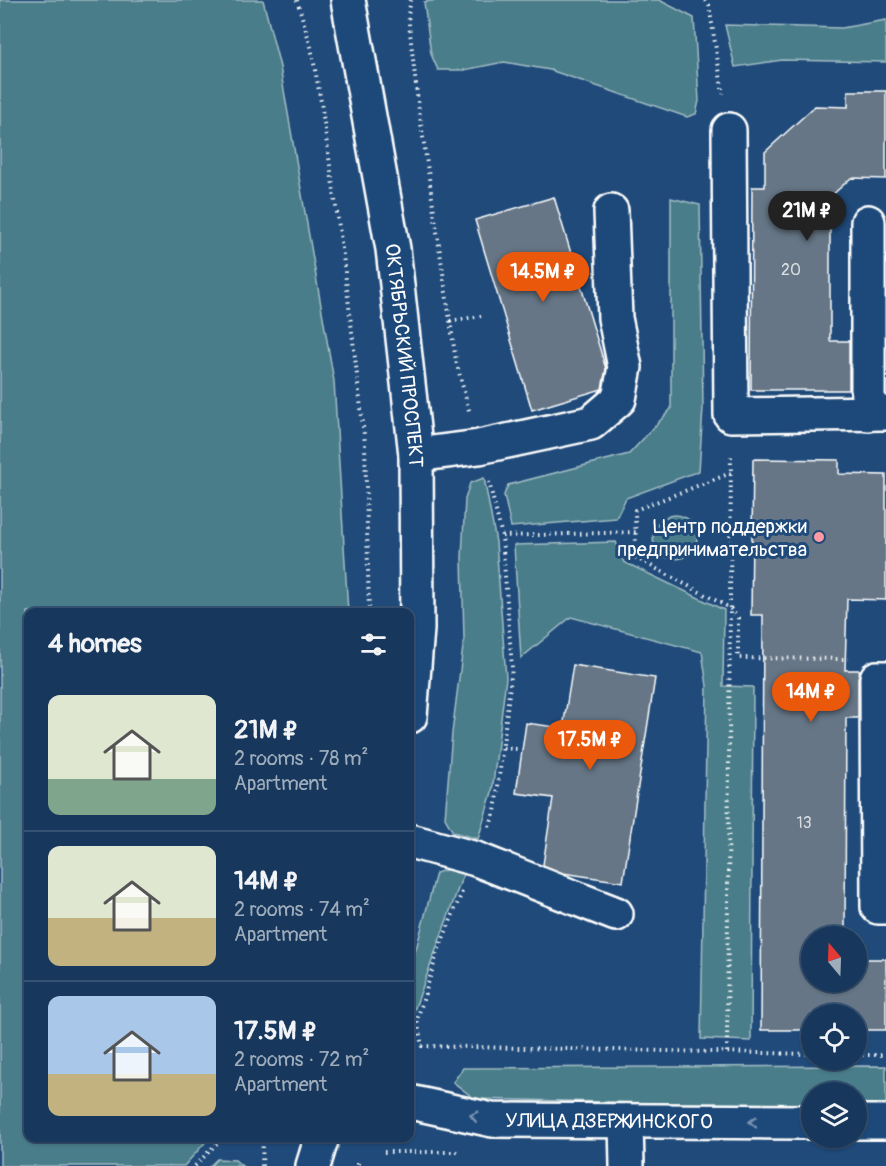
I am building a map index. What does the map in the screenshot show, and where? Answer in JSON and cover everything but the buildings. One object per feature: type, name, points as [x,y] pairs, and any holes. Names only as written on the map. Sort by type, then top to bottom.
[{"type":"street","name":"ОКТЯБРЬСКИЙ ПРОСПЕКТ","points":[[348,0],[393,249],[416,455],[417,629],[414,666]]},
{"type":"street","points":[[729,130],[731,415],[877,414],[868,222]]},
{"type":"street","points":[[416,455],[479,447],[591,423],[619,399],[625,367],[615,318],[611,211]]},
{"type":"street","points":[[882,678],[878,907],[886,907]]},
{"type":"street","points":[[414,842],[476,859],[616,914]]},
{"type":"street","name":"УЛИЦА ДЗЕРЖИНСКОГО","points":[[414,1103],[492,1120],[801,1122]]},
{"type":"street","points":[[626,1121],[627,1166]]},
{"type":"street","points":[[867,1122],[886,1122]]},
{"type":"street","points":[[313,1166],[320,1142]]},
{"type":"path","points":[[297,0],[310,47],[321,102],[345,266],[365,444],[369,608]]},
{"type":"path","points":[[411,0],[408,15],[418,103],[456,361],[502,536],[512,668],[495,812],[437,954],[417,1020],[422,1046],[801,1054]]},
{"type":"path","points":[[705,0],[709,5],[729,130]]},
{"type":"path","points":[[450,321],[481,316]]},
{"type":"path","points":[[727,1052],[731,415]]},
{"type":"path","points":[[731,473],[636,510],[636,558],[730,608],[738,618],[738,658],[877,659],[882,678]]},
{"type":"path","points":[[502,536],[636,532]]},
{"type":"path","points":[[503,748],[517,749]]},
{"type":"path","points":[[867,1055],[886,1055]]},
{"type":"path","points":[[195,1166],[218,1142]]},
{"type":"path","points":[[262,1166],[263,1142]]},
{"type":"green space","points":[[0,0],[263,0],[280,67],[334,381],[348,608],[24,608],[24,1142],[206,1142],[184,1166],[0,1166]]},
{"type":"green space","points":[[439,0],[659,0],[694,18],[699,101],[696,114],[687,117],[550,70],[504,62],[464,70],[438,70],[431,54],[424,2]]},
{"type":"green space","points":[[886,20],[886,62],[782,60],[735,67],[725,25],[842,28]]},
{"type":"green space","points":[[671,198],[700,205],[703,408],[699,471],[626,498],[616,518],[511,527],[504,495],[508,485],[629,454],[671,409]]},
{"type":"green space","points":[[484,478],[496,542],[506,678],[492,792],[478,839],[453,832],[445,818],[452,733],[464,639],[462,557],[465,499],[470,483]]},
{"type":"green space","points":[[675,515],[684,516],[691,521],[696,528],[696,546],[691,553],[684,558],[675,559],[666,558],[659,553],[654,546],[653,537],[654,528],[659,521],[666,516]]},
{"type":"green space","points":[[616,542],[624,562],[724,610],[723,686],[753,687],[751,1041],[701,1039],[707,686],[702,652],[571,617],[521,658],[514,545]]},
{"type":"green space","points":[[448,869],[464,872],[414,1011],[414,957],[436,873]]},
{"type":"green space","points":[[801,1066],[801,1070],[867,1070],[867,1066],[886,1066],[886,1107],[867,1107],[867,1082],[801,1082],[801,1107],[475,1099],[453,1082],[463,1068]]},
{"type":"green space","points":[[217,1159],[235,1160],[242,1166],[210,1166]]},
{"type":"place","name":"Центр поддержки предпринимательства","points":[[819,537]]}]
